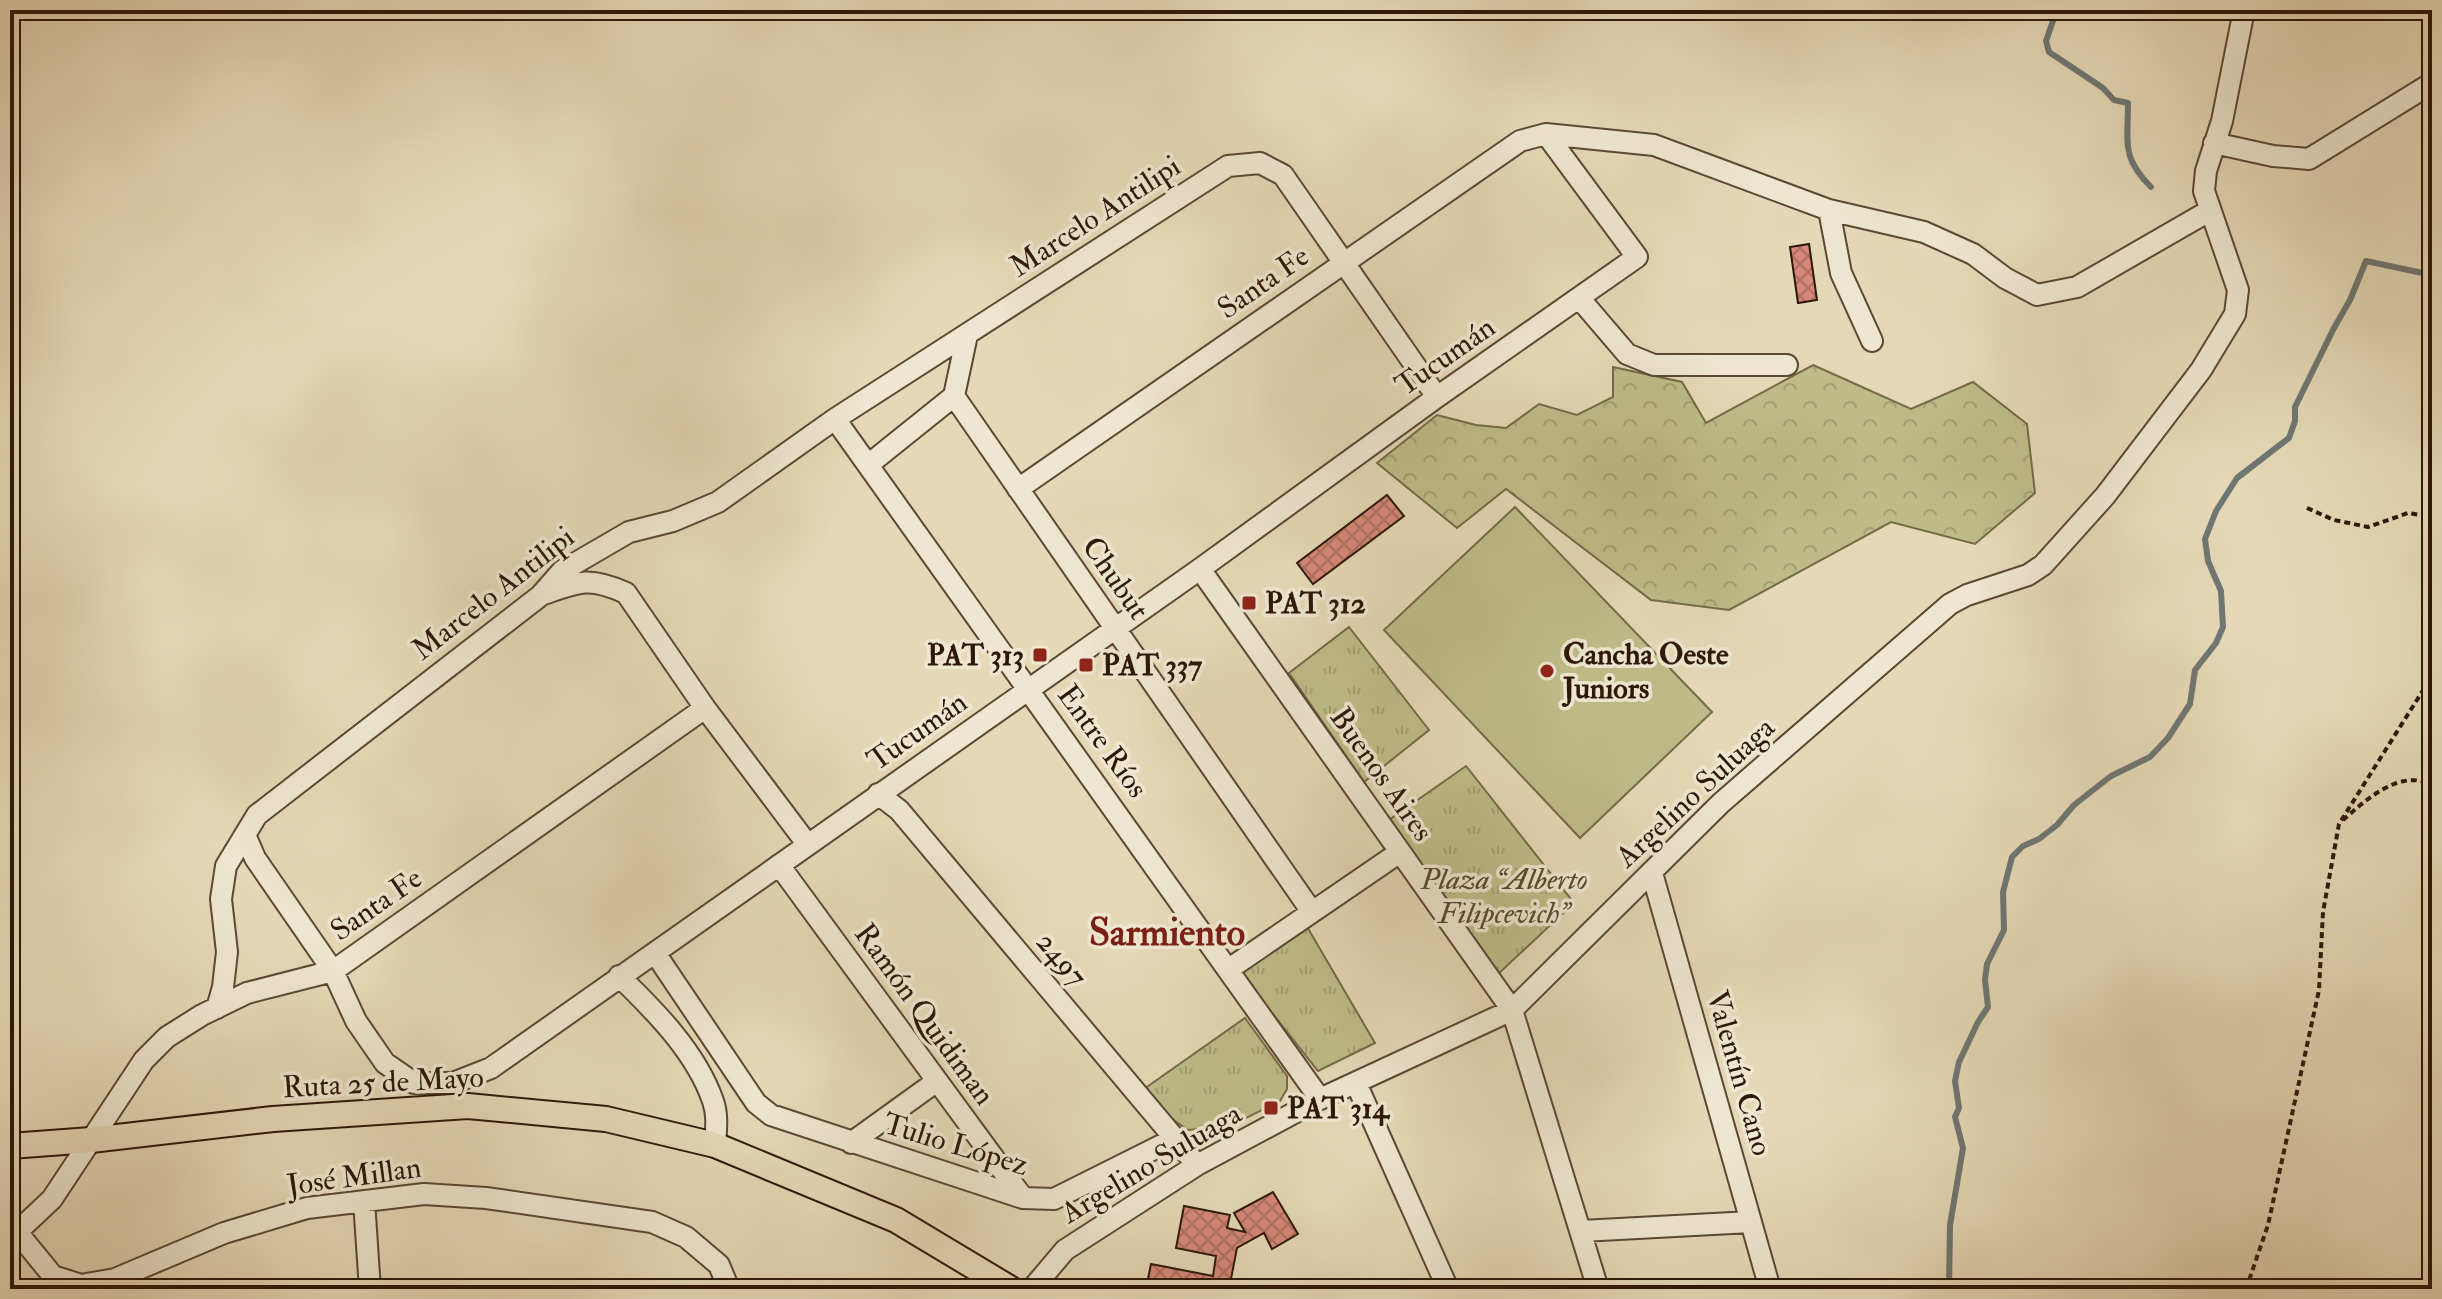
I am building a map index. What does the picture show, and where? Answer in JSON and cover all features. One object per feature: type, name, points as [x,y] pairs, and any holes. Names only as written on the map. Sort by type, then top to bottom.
[{"type":"main road","name":"Ruta 25 de Mayo","points":[[10,1146],[273,1119],[468,1106],[606,1119],[715,1145],[896,1220],[1011,1289]]},
{"type":"street","name":"Argelino Suluaga","points":[[1032,1289],[1065,1250],[1197,1165],[1320,1099],[1512,1010],[1721,803],[1950,604],[1967,595],[2028,575],[2043,565],[2095,508],[2201,370],[2235,314],[2238,290],[2204,191],[2206,171],[2222,121],[2244,10]]},
{"type":"street","points":[[2214,143],[2273,156],[2309,159],[2432,83]]},
{"type":"street","points":[[1546,134],[1654,145],[1829,210],[1924,232],[1973,254],[2005,278],[2037,295],[2077,287],[2209,211]]},
{"type":"street","name":"Tucumán","points":[[333,971],[356,1021],[385,1063],[414,1083],[453,1083],[491,1068],[1637,257],[1546,134]]},
{"type":"street","name":"Santa Fe","points":[[1018,489],[1520,141],[1546,134]]},
{"type":"street","name":"Marcelo Antilipi","points":[[217,1008],[227,952],[221,899],[226,866],[257,815],[540,596],[562,571],[629,532],[673,521],[718,502],[835,419],[1228,166],[1260,163],[1283,175],[1344,263]]},
{"type":"street","points":[[1829,210],[1841,273],[1872,341]]},
{"type":"street","points":[[1344,263],[1437,397]]},
{"type":"street","points":[[1580,299],[1627,354],[1654,365],[1787,365]]},
{"type":"street","points":[[868,465],[954,396],[967,335]]},
{"type":"street","name":"Chubut","points":[[954,396],[1312,912]]},
{"type":"street","name":"Entre Ríos","points":[[835,419],[1320,1099]]},
{"type":"street","name":"Buenos Aires","points":[[1200,569],[1512,1010],[1598,1289]]},
{"type":"street","points":[[540,596],[581,581],[606,584],[626,593],[705,708],[808,845]]},
{"type":"street","name":"Santa Fe","points":[[17,1232],[52,1199],[144,1060],[167,1037],[247,993],[333,971],[705,708]]},
{"type":"street","name":"2497","points":[[878,794],[899,810],[1197,1165]]},
{"type":"street","points":[[246,837],[255,858],[333,971]]},
{"type":"street","points":[[1229,969],[1400,852]]},
{"type":"street","name":"Ramón Quidiman","points":[[779,865],[1023,1198]]},
{"type":"street","name":"Valentín Cano","points":[[1652,873],[1770,1289]]},
{"type":"street","name":"Tulio López","points":[[655,953],[756,1103],[771,1115],[1023,1198],[1054,1199],[1174,1139]]},
{"type":"street","points":[[619,976],[664,1021],[702,1077],[714,1102],[717,1118],[715,1145]]},
{"type":"street","name":"Tulio López","points":[[851,1143],[937,1081]]},
{"type":"street","points":[[1356,1083],[1448,1289]]},
{"type":"street","name":"José Millan","points":[[17,1232],[53,1276],[81,1285],[115,1279],[224,1233],[307,1208],[424,1194],[486,1198],[652,1222],[686,1237],[719,1265],[729,1289]]},
{"type":"street","points":[[364,1201],[370,1289]]},
{"type":"street","points":[[1581,1231],[1751,1222]]},
{"type":"path","points":[[2307,508],[2334,520],[2368,527],[2408,513],[2432,517]]},
{"type":"path","points":[[2246,1289],[2268,1225],[2319,990],[2323,912],[2339,824],[2432,676]]},
{"type":"path","points":[[2339,824],[2370,796],[2397,783],[2424,781],[2432,785]]},
{"type":"green space","points":[[1813,365],[1911,409],[1973,382],[2027,424],[2035,493],[1975,544],[1891,522],[1729,610],[1651,600],[1506,489],[1457,528],[1377,463],[1437,415],[1476,425],[1506,428],[1539,404],[1577,415],[1613,397],[1613,367],[1682,382],[1706,423]]},
{"type":"green space","name":"Cancha Oeste Juniors","points":[[1515,507],[1712,712],[1580,838],[1384,630]]},
{"type":"green space","points":[[1349,627],[1429,730],[1364,782],[1289,673]]},
{"type":"green space","name":"Plaza “Alberto Filipcevich”","points":[[1466,766],[1574,903],[1496,976],[1389,820]]},
{"type":"green space","points":[[1306,925],[1375,1043],[1318,1071],[1238,970]]},
{"type":"green space","points":[[1245,1018],[1287,1076],[1287,1089],[1280,1101],[1230,1126],[1188,1130],[1156,1108],[1144,1089]]},
{"type":"building","points":[[1809,244],[1817,300],[1798,303],[1790,247]]},
{"type":"building","points":[[1387,495],[1404,516],[1313,584],[1297,563]]},
{"type":"building","points":[[1273,1192],[1298,1234],[1272,1249],[1264,1233],[1237,1248],[1229,1289],[1146,1289],[1151,1264],[1213,1276],[1216,1256],[1176,1248],[1184,1206],[1230,1215],[1227,1228],[1245,1232],[1234,1213]]},
{"type":"building","points":[[1239,1282],[1272,1289],[1238,1289]]},
{"type":"waterway","points":[[2054,10],[2046,41],[2049,52],[2103,88],[2114,100],[2128,103],[2128,149],[2135,167],[2151,187]]},
{"type":"waterway","points":[[1949,1289],[1950,1225],[1963,1148],[1955,1117],[1959,1108],[1955,1081],[1959,1062],[1988,1007],[1987,964],[2004,930],[2003,892],[2012,857],[2023,846],[2039,839],[2057,825],[2074,805],[2111,776],[2150,757],[2168,738],[2190,704],[2195,670],[2216,643],[2223,627],[2221,591],[2208,561],[2205,539],[2216,511],[2237,478],[2289,438],[2295,421],[2295,407],[2350,300],[2366,261],[2432,275]]},
{"type":"place","name":"PAT 312","points":[[1249,603]]},
{"type":"place","name":"PAT 313","points":[[1040,655]]},
{"type":"place","name":"PAT 337","points":[[1086,665]]},
{"type":"place","name":"Cancha Oeste Juniors","points":[[1547,671]]},
{"type":"place","name":"PAT 314","points":[[1271,1108]]},
{"type":"district","name":"Sarmiento","points":[[1167,932]]}]
